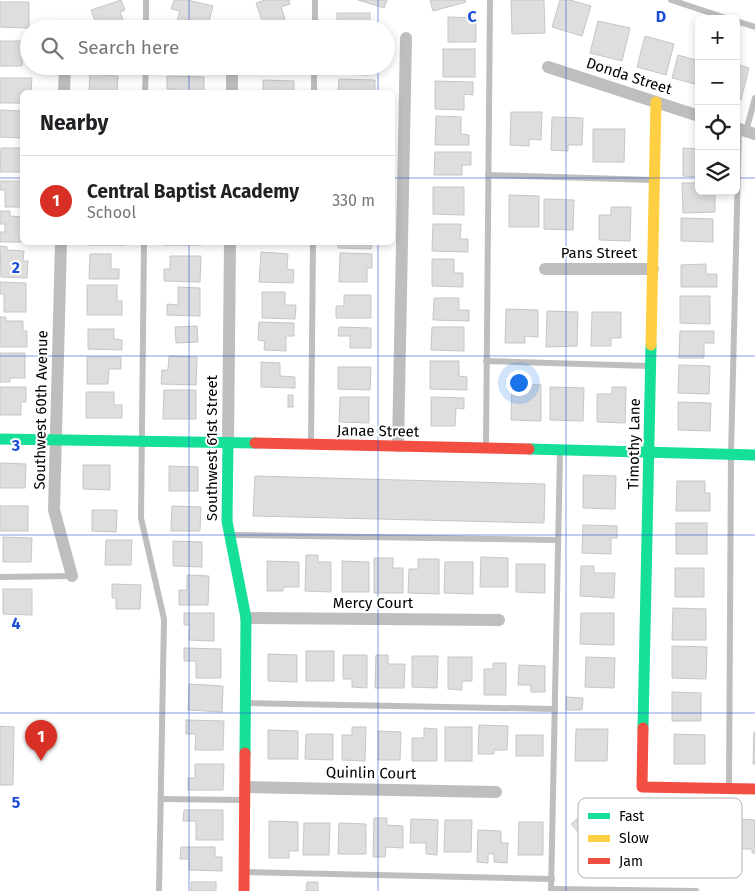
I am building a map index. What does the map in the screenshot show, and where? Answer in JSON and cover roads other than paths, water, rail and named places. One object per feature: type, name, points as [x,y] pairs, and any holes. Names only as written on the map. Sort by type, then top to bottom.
[{"type":"street","points":[[398,446],[406,38]]},
{"type":"street","name":"Donda Street","points":[[548,67],[695,115]]},
{"type":"street","points":[[64,90],[65,75]]},
{"type":"street","points":[[232,75],[232,90]]},
{"type":"street","name":"Timothy Lane","points":[[656,102],[642,788],[729,788]]},
{"type":"street","name":"Southwest 60th Avenue","points":[[61,245],[54,510],[72,576]]},
{"type":"street","name":"Southwest 61st Street","points":[[230,245],[227,521],[246,618],[244,891]]},
{"type":"street","name":"Pans Street","points":[[545,269],[653,269]]},
{"type":"street","name":"Janae Street","points":[[0,439],[755,455]]},
{"type":"street","name":"Mercy Court","points":[[246,618],[499,620]]},
{"type":"street","name":"Quinlin Court","points":[[246,787],[496,792]]},
{"type":"street","points":[[729,788],[755,789]]},
{"type":"lane","points":[[146,0],[146,20]]},
{"type":"lane","points":[[315,0],[315,20]]},
{"type":"lane","points":[[486,448],[490,0]]},
{"type":"lane","points":[[671,0],[716,15]]},
{"type":"lane","points":[[740,22],[755,27]]},
{"type":"lane","points":[[145,90],[146,75]]},
{"type":"lane","points":[[314,75],[314,90]]},
{"type":"lane","points":[[729,788],[731,454],[744,130],[755,98]]},
{"type":"lane","points":[[488,176],[654,180]]},
{"type":"lane","points":[[144,245],[141,518],[164,619],[159,891]]},
{"type":"lane","points":[[311,445],[313,245]]},
{"type":"lane","points":[[486,361],[651,366]]},
{"type":"lane","points":[[560,450],[552,890],[696,891]]},
{"type":"lane","points":[[230,534],[558,540]]},
{"type":"lane","points":[[0,577],[72,576]]},
{"type":"lane","points":[[246,703],[555,709]]},
{"type":"lane","points":[[161,799],[246,800]]},
{"type":"lane","points":[[245,872],[552,879]]},
{"type":"place","name":"Central Baptist Academy","points":[[41,761]]}]
